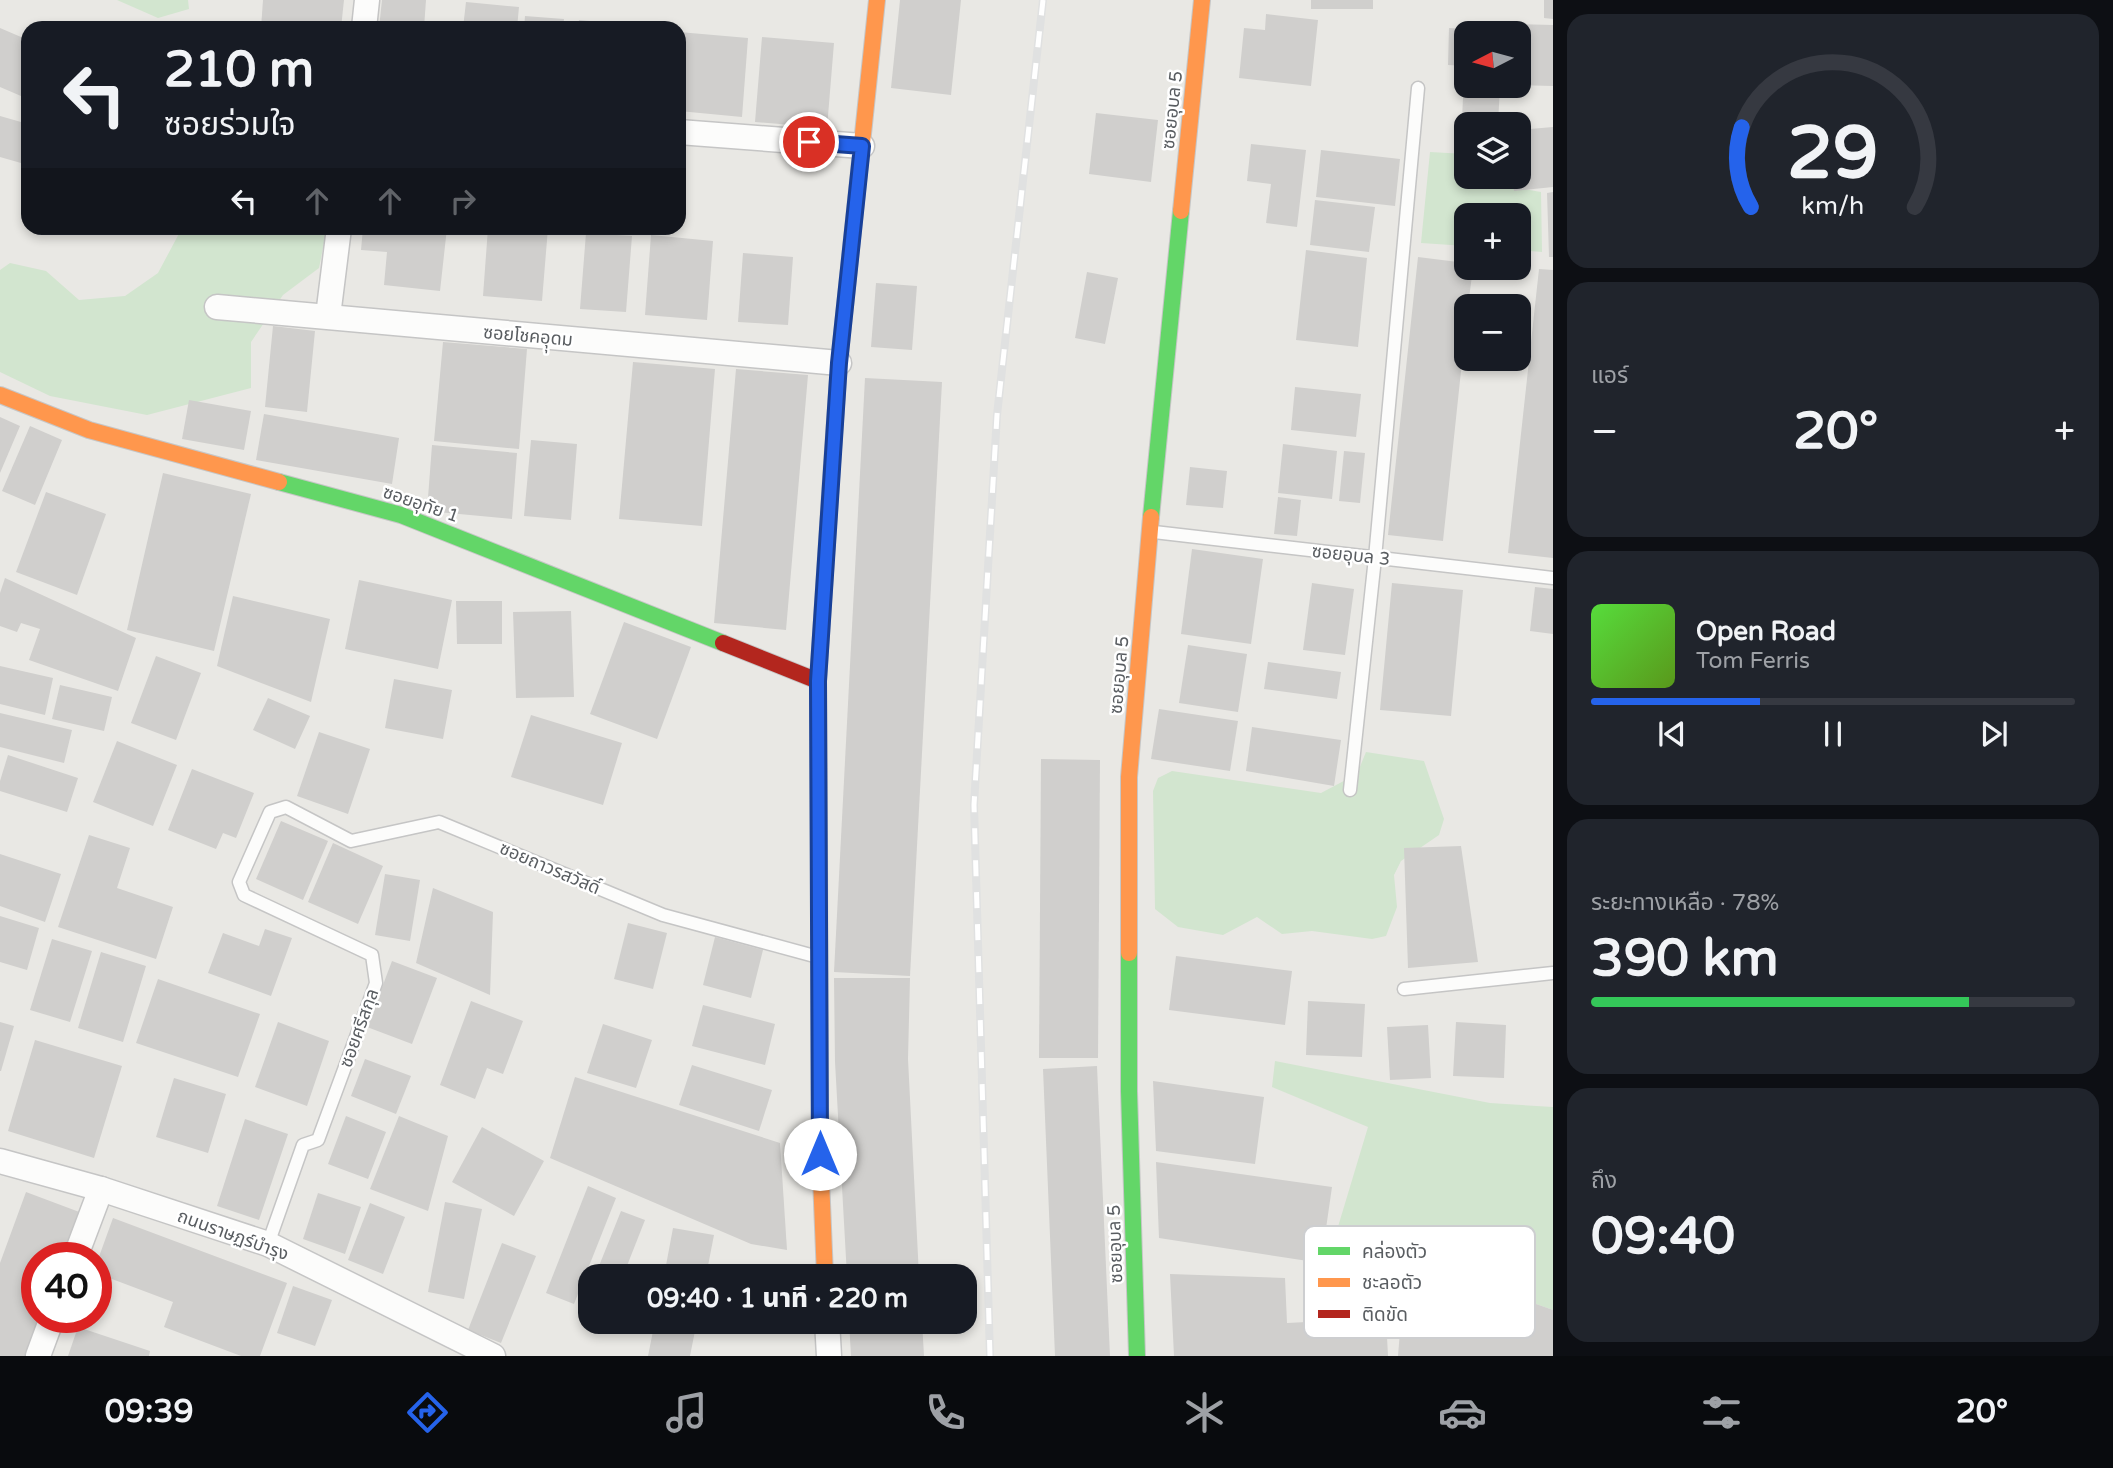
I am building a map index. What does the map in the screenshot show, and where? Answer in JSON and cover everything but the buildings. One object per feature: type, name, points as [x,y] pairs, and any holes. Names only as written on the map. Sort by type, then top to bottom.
[{"type":"street","points":[[365,21],[368,0]]},
{"type":"street","points":[[825,1264],[820,1154],[818,681],[839,363],[877,0]]},
{"type":"street","name":"ซอยอุบล 5","points":[[1137,1356],[1129,1091],[1129,777],[1202,0]]},
{"type":"street","points":[[686,133],[862,146]]},
{"type":"street","points":[[328,316],[339,235]]},
{"type":"street","name":"ซอยโชคอุุดม","points":[[217,307],[839,363]]},
{"type":"street","name":"ซอยอุทัย 1","points":[[0,395],[89,430],[401,515],[818,681]]},
{"type":"street","name":"ถนนราษฏร์บำรุง","points":[[0,1161],[101,1189],[268,1244],[493,1356]]},
{"type":"street","points":[[81,1242],[101,1189]]},
{"type":"street","points":[[38,1356],[46,1333]]},
{"type":"street","points":[[827,1334],[828,1356]]},
{"type":"lane","points":[[1350,790],[1375,558],[1418,88]]},
{"type":"lane","name":"ซอยอุบล 3","points":[[1150,532],[1553,578]]},
{"type":"lane","name":"ซอยถาวรสวัสดิ์","points":[[286,807],[351,841],[439,822],[663,915],[819,957]]},
{"type":"lane","name":"ซอยศรีสกุล","points":[[268,1244],[303,1145],[318,1140],[376,983],[372,955],[244,895],[239,882],[270,812],[286,807]]},
{"type":"lane","points":[[1404,989],[1553,972]]},
{"type":"green space","points":[[117,0],[188,0],[189,9],[158,18]]},
{"type":"green space","points":[[1430,152],[1454,153],[1454,189],[1523,189],[1541,192],[1542,252],[1531,251],[1531,203],[1454,203],[1454,245],[1421,243]]},
{"type":"green space","points":[[178,235],[326,235],[319,268],[283,295],[251,342],[251,388],[147,415],[50,396],[0,372],[0,270],[10,263],[46,271],[79,300],[125,296],[158,273]]},
{"type":"green space","points":[[1366,752],[1424,761],[1444,819],[1439,835],[1401,861],[1394,875],[1397,907],[1386,936],[1372,939],[1312,931],[1282,934],[1257,917],[1223,935],[1178,927],[1155,909],[1153,791],[1158,778],[1172,771],[1321,793],[1357,774]]},
{"type":"green space","points":[[1275,1061],[1490,1103],[1553,1107],[1553,1310],[1535,1304],[1535,1226],[1338,1226],[1368,1127],[1272,1087]]},
{"type":"railway","points":[[990,1356],[974,805],[997,415],[1043,0]]},
{"type":"traffic: fast","points":[[1151,517],[1181,211]]},
{"type":"traffic: fast","points":[[279,482],[401,515],[723,643]]},
{"type":"traffic: fast","points":[[1129,953],[1129,1091],[1137,1356]]},
{"type":"traffic: slow","points":[[832,464],[839,363],[877,0]]},
{"type":"traffic: slow","points":[[1181,211],[1202,0]]},
{"type":"traffic: slow","points":[[0,395],[89,430],[279,482]]},
{"type":"traffic: slow","points":[[1129,953],[1129,777],[1151,517]]},
{"type":"traffic: slow","points":[[819,839],[820,1154],[825,1264]]},
{"type":"traffic: jam","points":[[819,839],[818,681],[832,464]]},
{"type":"traffic: jam","points":[[723,643],[818,681]]},
{"type":"route","points":[[809,142],[862,146],[839,363],[818,681],[820,1154]]}]
